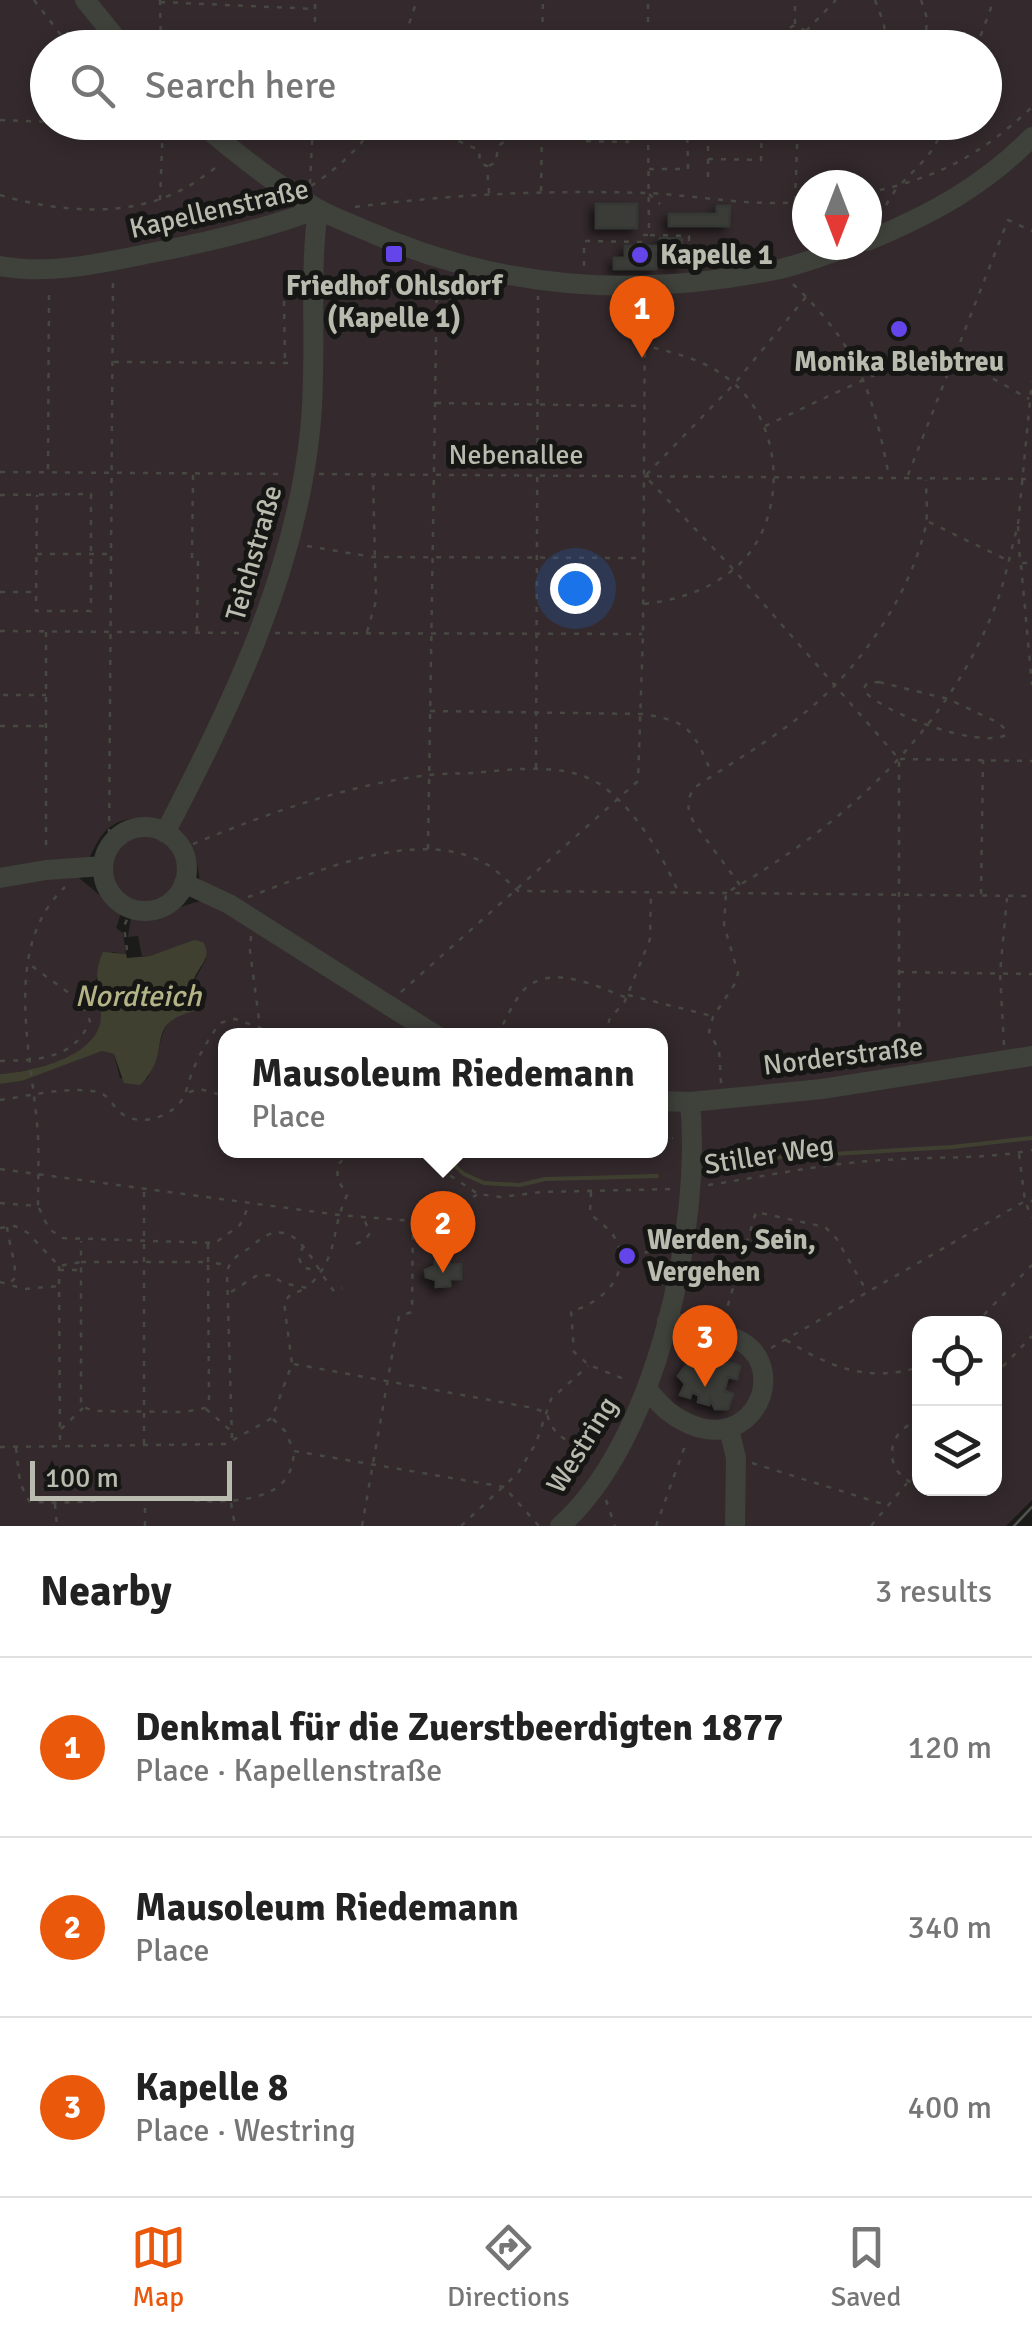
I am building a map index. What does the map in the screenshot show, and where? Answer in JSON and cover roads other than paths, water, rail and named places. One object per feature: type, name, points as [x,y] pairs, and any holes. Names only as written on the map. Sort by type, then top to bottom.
[{"type":"street","points":[[85,0],[109,30]]},
{"type":"street","points":[[882,235],[957,200],[1001,169],[1032,137]]},
{"type":"street","points":[[220,140],[236,154],[321,202]]},
{"type":"street","name":"Kapellenstraße","points":[[0,266],[50,270],[114,261],[276,225],[321,202],[437,259],[538,282],[645,286],[778,270],[809,260]]},
{"type":"street","name":"Teichstraße","points":[[165,833],[206,754],[260,632],[290,543],[305,474],[314,361],[313,246],[321,202]]},
{"type":"street","points":[[0,878],[98,859],[117,838],[136,828],[165,833],[182,849],[184,883],[169,904],[157,909],[132,909],[113,897],[98,859]]},
{"type":"street","points":[[184,883],[229,904],[424,1028]]},
{"type":"street","name":"Norderstraße","points":[[668,1101],[899,1078],[1032,1056]]},
{"type":"street","name":"Westring","points":[[560,1526],[574,1513],[614,1457],[648,1389],[682,1246],[694,1151],[690,1102]]},
{"type":"street","points":[[667,1321],[744,1343],[756,1356],[762,1380],[761,1400],[742,1424],[729,1429],[736,1458],[734,1526]]},
{"type":"street","name":"Westring","points":[[648,1389],[669,1412],[693,1424],[729,1429]]},
{"type":"water","name":"Nordteich","points":[[194,940],[203,942],[206,949],[193,987],[204,1009],[184,1014],[164,1029],[151,1072],[140,1085],[124,1083],[114,1054],[102,1051],[22,1081],[0,1084],[0,1074],[47,1065],[91,1041],[99,1029],[97,976],[103,952],[126,954],[127,958],[150,956]]},
{"type":"waterway","points":[[721,1170],[781,1157],[1032,1138]]},
{"type":"waterway","points":[[446,1158],[464,1174],[484,1183],[520,1185],[545,1179],[657,1176]]},
{"type":"tram line","points":[[1014,1526],[1032,1507]]},
{"type":"place","name":"Friedhof Ohlsdorf (Kapelle 1)","points":[[394,254]]},
{"type":"place","name":"Kapelle 1","points":[[640,255]]},
{"type":"place","name":"Monika Bleibtreu","points":[[899,329]]},
{"type":"place","name":"Denkmal für die Zuerstbeerdigten 1877","points":[[642,358]]},
{"type":"place","name":"Werden, Sein, Vergehen","points":[[627,1256]]},
{"type":"place","name":"Mausoleum Riedemann","points":[[443,1273]]},
{"type":"place","name":"Kapelle 8","points":[[705,1387]]}]
